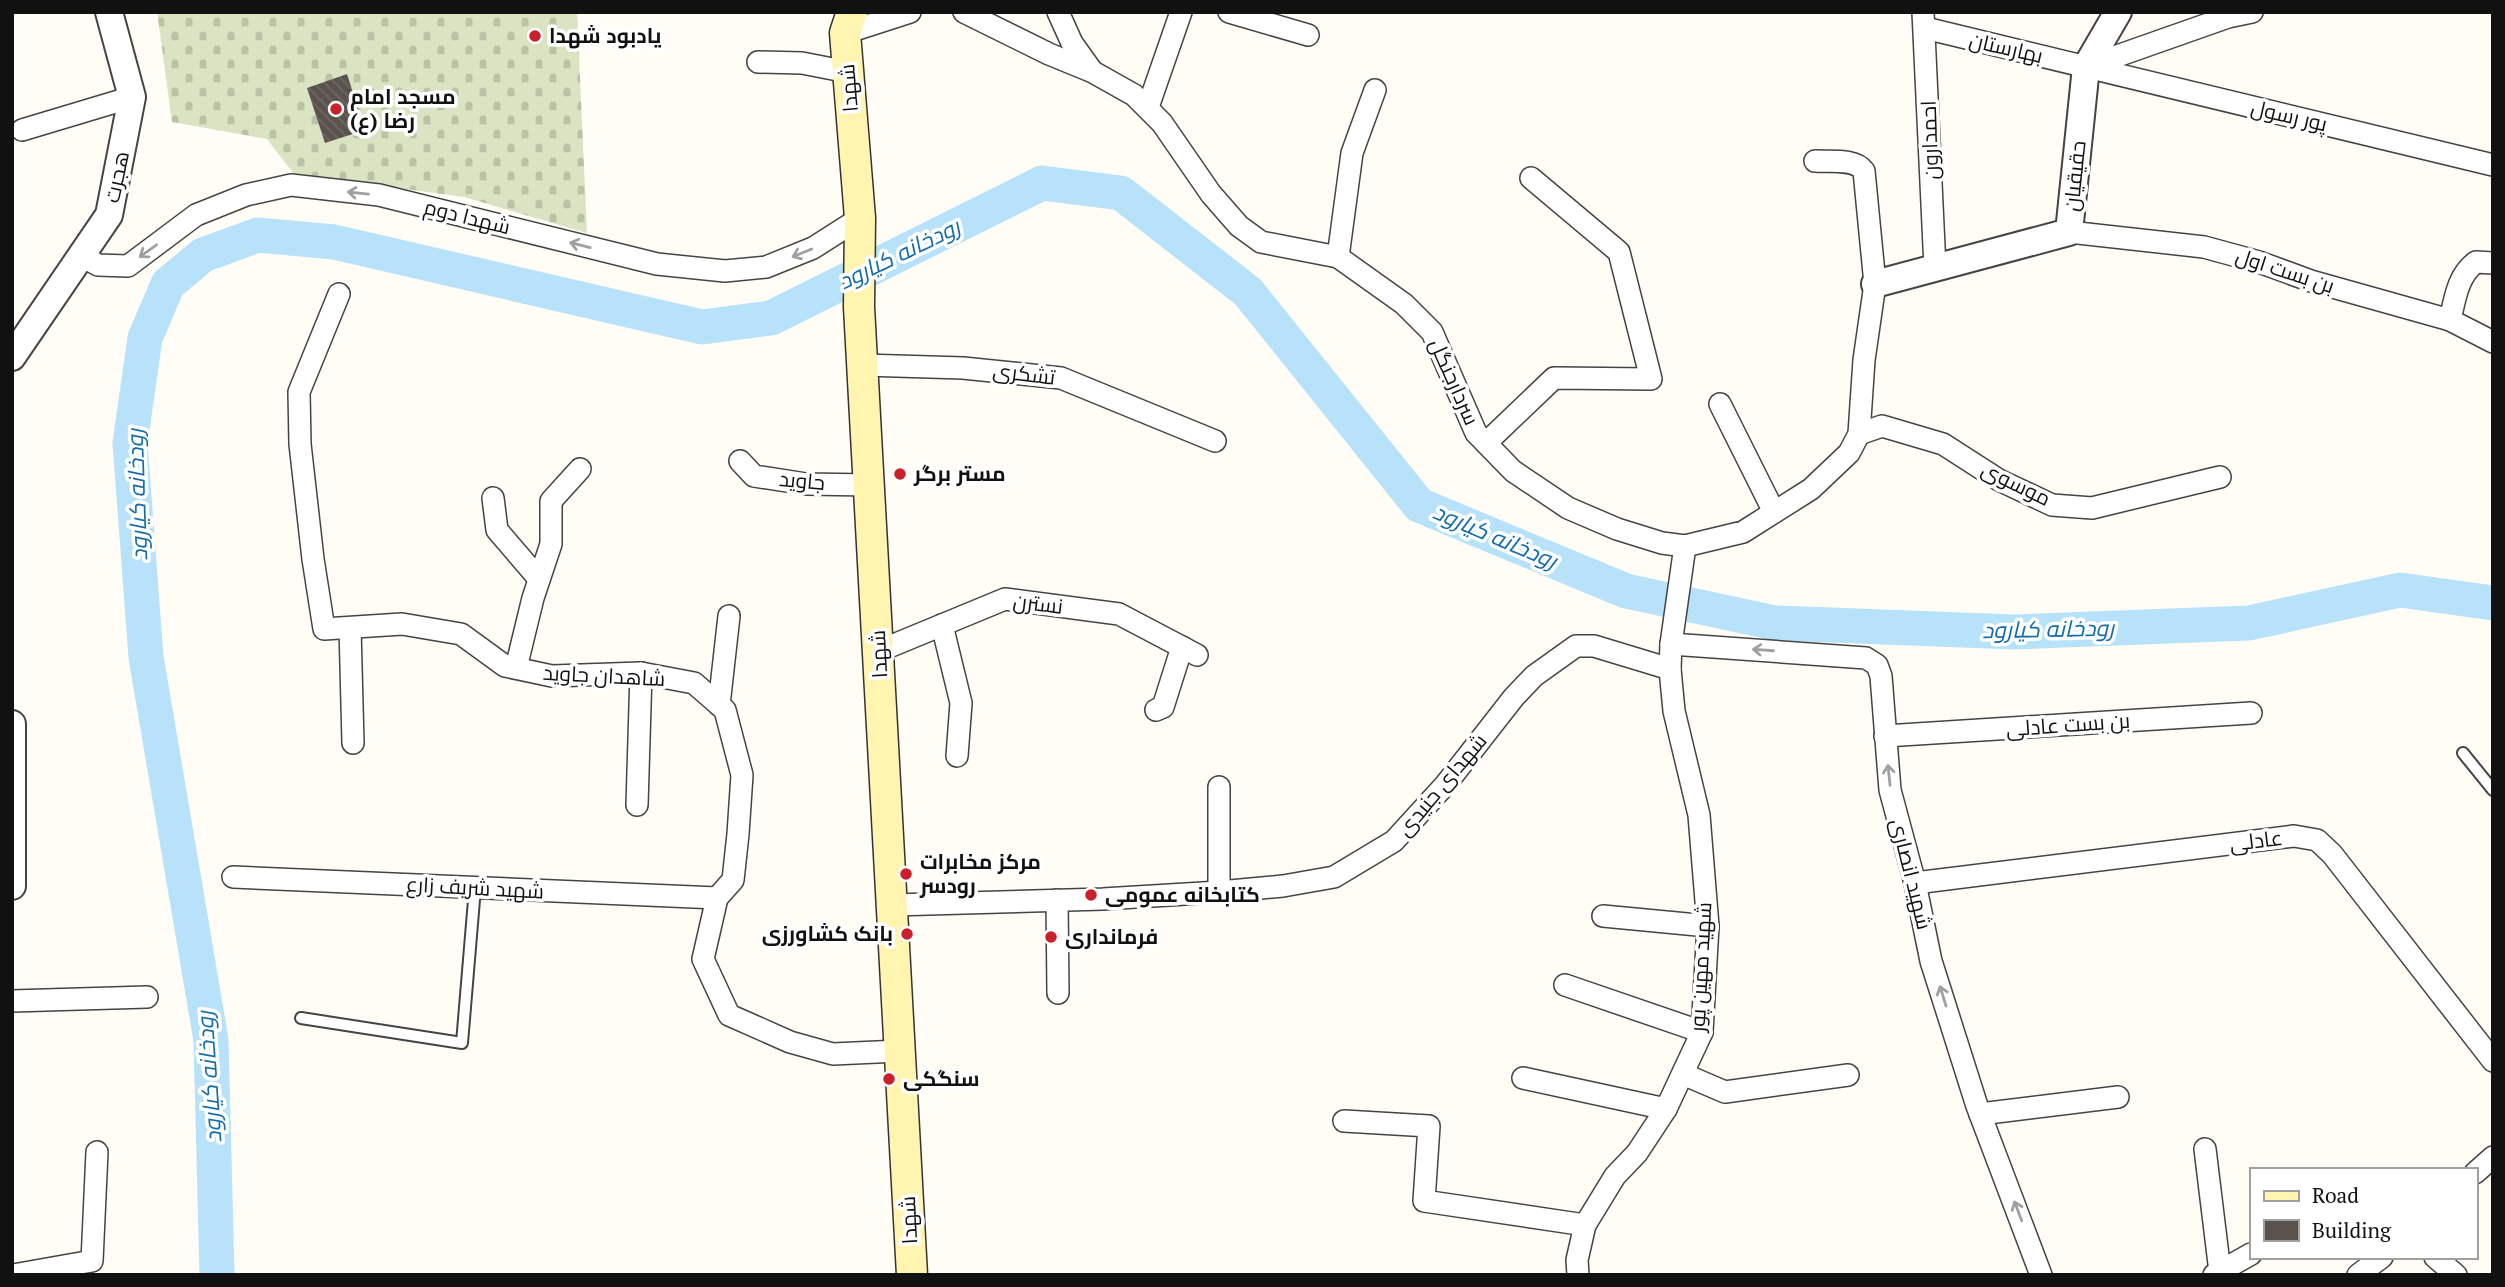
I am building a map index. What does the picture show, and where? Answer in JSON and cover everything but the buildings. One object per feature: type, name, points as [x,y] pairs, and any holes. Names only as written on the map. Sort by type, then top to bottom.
[{"type":"main road","name":"شهدا","points":[[843,19],[860,218],[859,307],[912,1275]]},
{"type":"street","name":"هجرت","points":[[12,358],[109,215],[132,97],[109,12]]},
{"type":"street","points":[[843,19],[910,12]]},
{"type":"street","name":"سردارجنگل","points":[[964,12],[1049,54],[1093,72],[1134,95],[1162,122],[1211,194],[1239,226],[1261,242],[1338,257],[1404,304],[1432,332],[1476,433],[1513,471],[1568,508],[1617,529],[1685,547],[1743,531],[1811,489],[1849,453],[1859,434]]},
{"type":"street","points":[[1058,12],[1072,43],[1093,72]]},
{"type":"street","points":[[1148,107],[1181,12]]},
{"type":"street","points":[[1229,12],[1308,34]]},
{"type":"street","name":"حقیقیان","points":[[1875,284],[2069,232],[2086,67],[2118,12]]},
{"type":"street","points":[[2086,67],[2228,17],[2252,12]]},
{"type":"street","name":"بهارستان","points":[[1924,20],[2086,67]]},
{"type":"street","name":"احمدارون","points":[[1924,20],[1935,268]]},
{"type":"street","points":[[758,62],[802,63],[848,72]]},
{"type":"street","name":"پور رسول","points":[[2086,67],[2493,165]]},
{"type":"street","points":[[1338,257],[1353,153],[1375,90]]},
{"type":"street","points":[[22,130],[132,97]]},
{"type":"street","points":[[1815,160],[1854,163],[1864,172],[1875,284],[1864,360],[1859,434]]},
{"type":"street","points":[[1486,443],[1554,378],[1651,379],[1619,252],[1531,178]]},
{"type":"street","name":"شهدا دوم","points":[[82,256],[99,265],[128,266],[196,215],[246,195],[291,185],[379,195],[657,264],[725,271],[766,267],[813,248],[860,218]]},
{"type":"street","name":"بن بست اول","points":[[2069,232],[2204,247],[2449,320],[2493,342]]},
{"type":"street","points":[[2449,320],[2461,279],[2468,268],[2476,262],[2493,263]]},
{"type":"street","name":"شاهدان جاوید","points":[[339,294],[299,393],[300,444],[324,629],[402,624],[461,634],[505,666],[552,676],[641,673],[694,683],[725,710],[742,775],[733,880],[717,898],[704,959],[729,1014],[790,1042],[833,1054],[899,1051]]},
{"type":"street","name":"تشکری","points":[[863,365],[963,368],[1061,378],[1215,441]]},
{"type":"street","points":[[1720,404],[1774,512]]},
{"type":"street","name":"موسوی","points":[[1859,434],[1882,426],[1942,444],[2000,480],[2052,505],[2092,508],[2220,477]]},
{"type":"street","name":"جاوید","points":[[740,461],[754,476],[806,484],[870,485]]},
{"type":"street","points":[[516,668],[551,544],[551,501],[580,468]]},
{"type":"street","points":[[494,498],[496,530],[539,579]]},
{"type":"street","name":"شهید مهین پور","points":[[1578,1275],[1577,1260],[1585,1225],[1615,1175],[1637,1153],[1666,1109],[1702,1032],[1708,926],[1699,815],[1674,711],[1670,669],[1685,547]]},
{"type":"street","name":"نسترن","points":[[879,650],[1004,599],[1119,614],[1190,651],[1163,707],[1156,710]]},
{"type":"street","points":[[719,705],[729,616]]},
{"type":"street","points":[[942,625],[961,703],[957,755]]},
{"type":"street","points":[[350,628],[353,743]]},
{"type":"street","name":"شهید انصاری","points":[[1672,636],[1866,658],[1877,664],[1881,676],[1890,790],[1915,883],[1931,961],[1980,1114],[2041,1275]]},
{"type":"street","name":"شهدای جنیدی","points":[[893,905],[1219,892],[1283,886],[1334,877],[1394,841],[1446,783],[1514,697],[1534,676],[1577,646],[1594,646],[1670,669]]},
{"type":"street","points":[[637,805],[641,673]]},
{"type":"street","name":"بن بست عادلی","points":[[1885,736],[2251,713]]},
{"type":"street","points":[[12,724],[12,887]]},
{"type":"street","points":[[1219,787],[1219,892]]},
{"type":"street","name":"عادلی","points":[[1915,883],[2294,836],[2317,840],[2332,854],[2491,1055]]},
{"type":"street","name":"شهید شریف زارع","points":[[233,877],[717,898]]},
{"type":"street","points":[[1057,900],[1058,993]]},
{"type":"street","points":[[1603,916],[1708,926]]},
{"type":"street","points":[[1565,985],[1702,1032]]},
{"type":"street","points":[[12,1000],[147,997]]},
{"type":"street","points":[[1683,1074],[1725,1092],[1849,1075]]},
{"type":"street","points":[[1523,1078],[1666,1109]]},
{"type":"street","points":[[1980,1114],[2118,1097]]},
{"type":"street","points":[[1344,1121],[1429,1126],[1424,1201],[1585,1225]]},
{"type":"street","points":[[2204,1149],[2217,1273],[2250,1255]]},
{"type":"street","points":[[13,1275],[92,1261],[97,1152]]},
{"type":"street","points":[[2477,1171],[2493,1157]]},
{"type":"street","points":[[2358,1275],[2379,1259]]},
{"type":"street","points":[[2437,1259],[2456,1275]]},
{"type":"lane","points":[[2463,753],[2493,790]]},
{"type":"lane","points":[[301,1018],[462,1043],[475,888]]},
{"type":"green space","points":[[157,12],[577,12],[587,233],[464,197],[294,174],[267,139],[172,122]]},
{"type":"waterway","name":"رودخانه کیارود","points":[[217,1275],[211,1040],[146,657],[130,443],[145,338],[168,284],[203,255],[258,235],[334,242],[702,327],[771,318],[1042,183],[1121,193],[1248,292],[1419,505],[1626,591],[1775,623],[2015,632],[2249,623],[2400,590],[2493,603]]},
{"type":"place","name":"یادبود شهدا","points":[[535,36]]},
{"type":"place","name":"مسجد امام رضا (ع)","points":[[336,109]]},
{"type":"place","name":"مستر برگر","points":[[900,474]]},
{"type":"place","name":"مرکز مخابرات رودسر","points":[[906,874]]},
{"type":"place","name":"کتابخانه عمومى","points":[[1091,895]]},
{"type":"place","name":"بانک کشاورزى","points":[[907,934]]},
{"type":"place","name":"فرماندارى","points":[[1051,937]]},
{"type":"place","name":"سنگکى","points":[[889,1079]]}]
